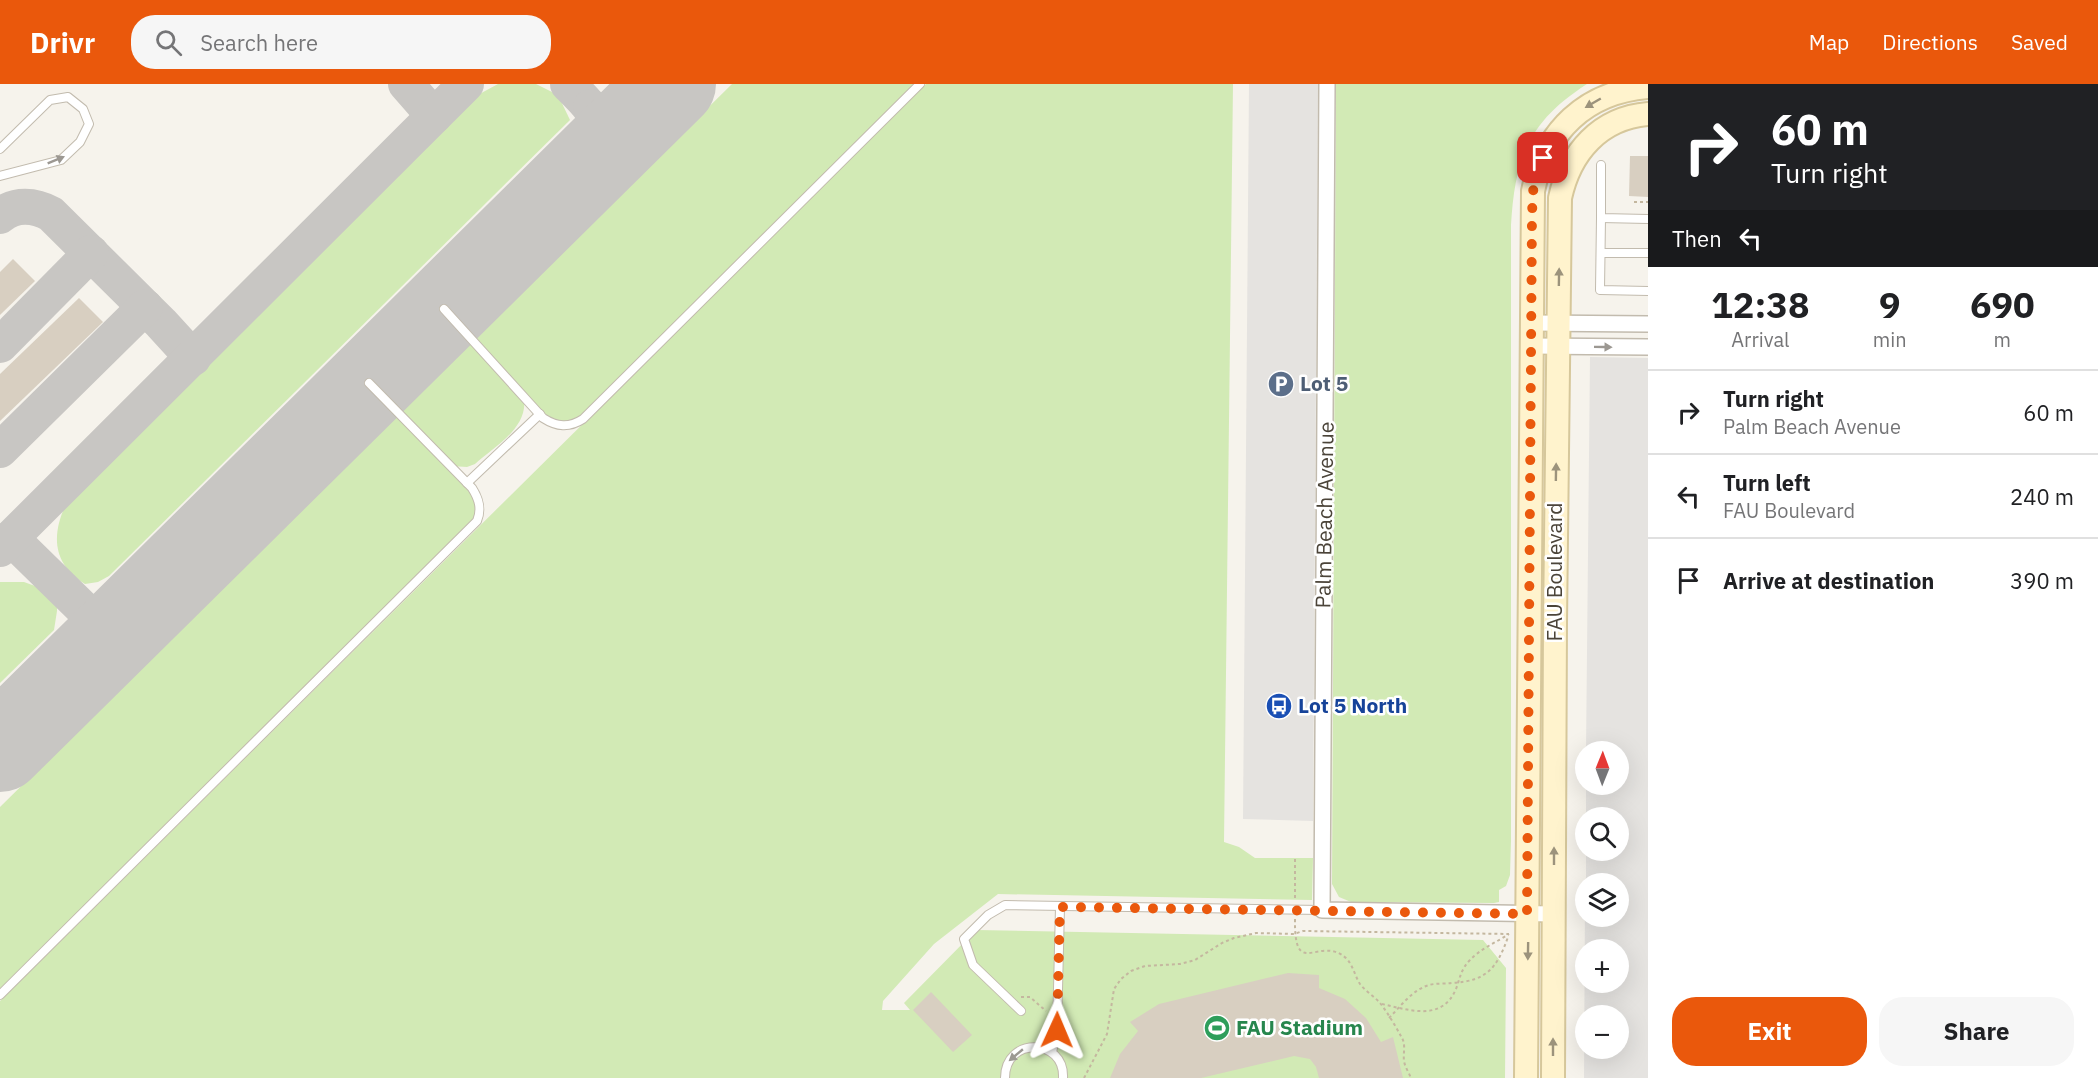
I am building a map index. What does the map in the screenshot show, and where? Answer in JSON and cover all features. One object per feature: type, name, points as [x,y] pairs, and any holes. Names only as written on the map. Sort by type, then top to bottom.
[{"type":"street","name":"Palm Beach Avenue","points":[[1322,910],[1327,84]]},
{"type":"street","name":"FAU Boulevard","points":[[1526,1078],[1533,191],[1543,158],[1563,127],[1589,105],[1622,90],[1648,87]]},
{"type":"street","name":"FAU Boulevard","points":[[1553,1078],[1557,346],[1560,198],[1566,175],[1580,150],[1597,132],[1618,121],[1648,114]]},
{"type":"street","points":[[1532,323],[1648,324]]},
{"type":"street","points":[[1531,346],[1648,347]]},
{"type":"street","points":[[1322,910],[1554,914]]},
{"type":"lane","points":[[444,309],[540,414],[551,423],[569,426],[583,419],[920,84]]},
{"type":"lane","points":[[0,149],[50,100],[68,97],[83,109],[89,124],[80,142],[61,160],[0,176]]},
{"type":"lane","points":[[1601,165],[1600,290],[1648,291]]},
{"type":"lane","points":[[1601,218],[1648,219]]},
{"type":"lane","points":[[1601,253],[1648,253]]},
{"type":"lane","points":[[0,995],[472,528],[480,515],[477,496],[467,483],[369,383]]},
{"type":"lane","points":[[467,483],[540,414]]},
{"type":"lane","points":[[1021,1011],[972,964],[964,939],[988,915],[1005,906],[1322,910]]},
{"type":"lane","points":[[1052,1052],[1057,1021],[1060,907]]},
{"type":"lane","points":[[1005,1078],[1005,1070],[1010,1059],[1018,1051],[1030,1047],[1041,1047],[1052,1052],[1060,1061],[1064,1072],[1063,1078]]},
{"type":"path","points":[[1634,202],[1648,202]]},
{"type":"path","points":[[1295,859],[1294,934],[1296,945],[1304,952],[1325,950],[1346,958],[1361,985],[1380,1004],[1403,1040],[1404,1061],[1411,1078]]},
{"type":"path","points":[[1084,1078],[1107,1034],[1114,989],[1131,971],[1145,966],[1180,964],[1195,960],[1222,943],[1257,933],[1294,934],[1303,931],[1509,934]]},
{"type":"path","points":[[1389,1018],[1409,996],[1428,985],[1458,983],[1480,978],[1497,964],[1509,934]]},
{"type":"path","points":[[1380,1004],[1417,1012],[1434,1011],[1451,997],[1459,975],[1471,958],[1509,934]]},
{"type":"path","points":[[1007,998],[1030,997],[1057,1021]]},
{"type":"green space","points":[[498,84],[536,84],[558,95],[570,120],[109,576],[98,582],[85,584],[74,576],[61,558],[57,537],[58,526],[67,502],[218,344],[474,97]]},
{"type":"green space","points":[[732,84],[920,84],[576,423],[551,423],[524,399],[521,419],[500,444],[475,464],[467,467],[451,466],[472,488],[480,515],[0,995],[0,807]]},
{"type":"green space","points":[[926,84],[1233,84],[1224,842],[1239,847],[1255,858],[1313,858],[1312,900],[998,894],[934,944],[883,1001],[882,1010],[910,1010],[904,1003],[976,930],[1483,940],[1506,968],[1505,1078],[0,1078],[0,1001]]},
{"type":"green space","points":[[1336,84],[1587,84],[1567,98],[1538,128],[1521,161],[1513,201],[1511,225],[1511,841],[1510,875],[1506,886],[1499,890],[1499,902],[1494,903],[1351,902],[1339,897],[1332,884]]},
{"type":"green space","points":[[0,582],[24,582],[35,586],[57,605],[57,611],[54,630],[0,683]]},
{"type":"shaded area","name":"Lot 5","points":[[1249,84],[1318,84],[1313,821],[1243,819]]},
{"type":"shaded area","points":[[1590,357],[1648,358],[1648,1078],[1584,1078],[1584,1059],[1629,1059],[1629,1005],[1584,1005],[1584,993],[1629,993],[1629,939],[1585,939],[1585,927],[1629,927],[1629,873],[1586,873],[1586,861],[1629,861],[1629,807],[1586,807],[1586,795],[1629,795],[1629,741],[1586,741]]},
{"type":"building","points":[[1630,156],[1648,156],[1648,197],[1629,196]]},
{"type":"building","points":[[13,259],[35,281],[0,315],[0,272]]},
{"type":"building","points":[[79,298],[103,322],[0,421],[0,374]]},
{"type":"building","points":[[1288,973],[1319,975],[1319,988],[1345,999],[1366,1018],[1381,1042],[1393,1037],[1403,1078],[1319,1078],[1316,1067],[1310,1059],[1294,1056],[1201,1078],[1110,1078],[1120,1054],[1138,1031],[1130,1022],[1159,1004]]},
{"type":"building","points":[[931,992],[972,1035],[953,1052],[913,1010]]},
{"type":"taxiway","points":[[406,84],[434,116]]},
{"type":"taxiway","points":[[0,549],[466,84]]},
{"type":"taxiway","points":[[568,84],[586,102],[597,118],[600,137],[593,162]]},
{"type":"taxiway","points":[[591,107],[604,114],[624,117],[645,111]]},
{"type":"taxiway","points":[[0,216],[19,207],[32,207],[51,214],[193,358]]},
{"type":"taxiway","points":[[0,345],[91,253]]},
{"type":"taxiway","points":[[0,450],[145,307]]},
{"type":"taxiway","points":[[11,538],[112,637]]},
{"type":"runway","points":[[0,748],[672,84]]},
{"type":"place","name":"Lot 5","points":[[1281,384]]},
{"type":"place","name":"Lot 5 North","points":[[1279,706]]},
{"type":"place","name":"FAU Stadium","points":[[1217,1028]]},
{"type":"route","points":[[1057,1030],[1060,907],[1527,914],[1532,214],[1533,191],[1543,158]]}]
